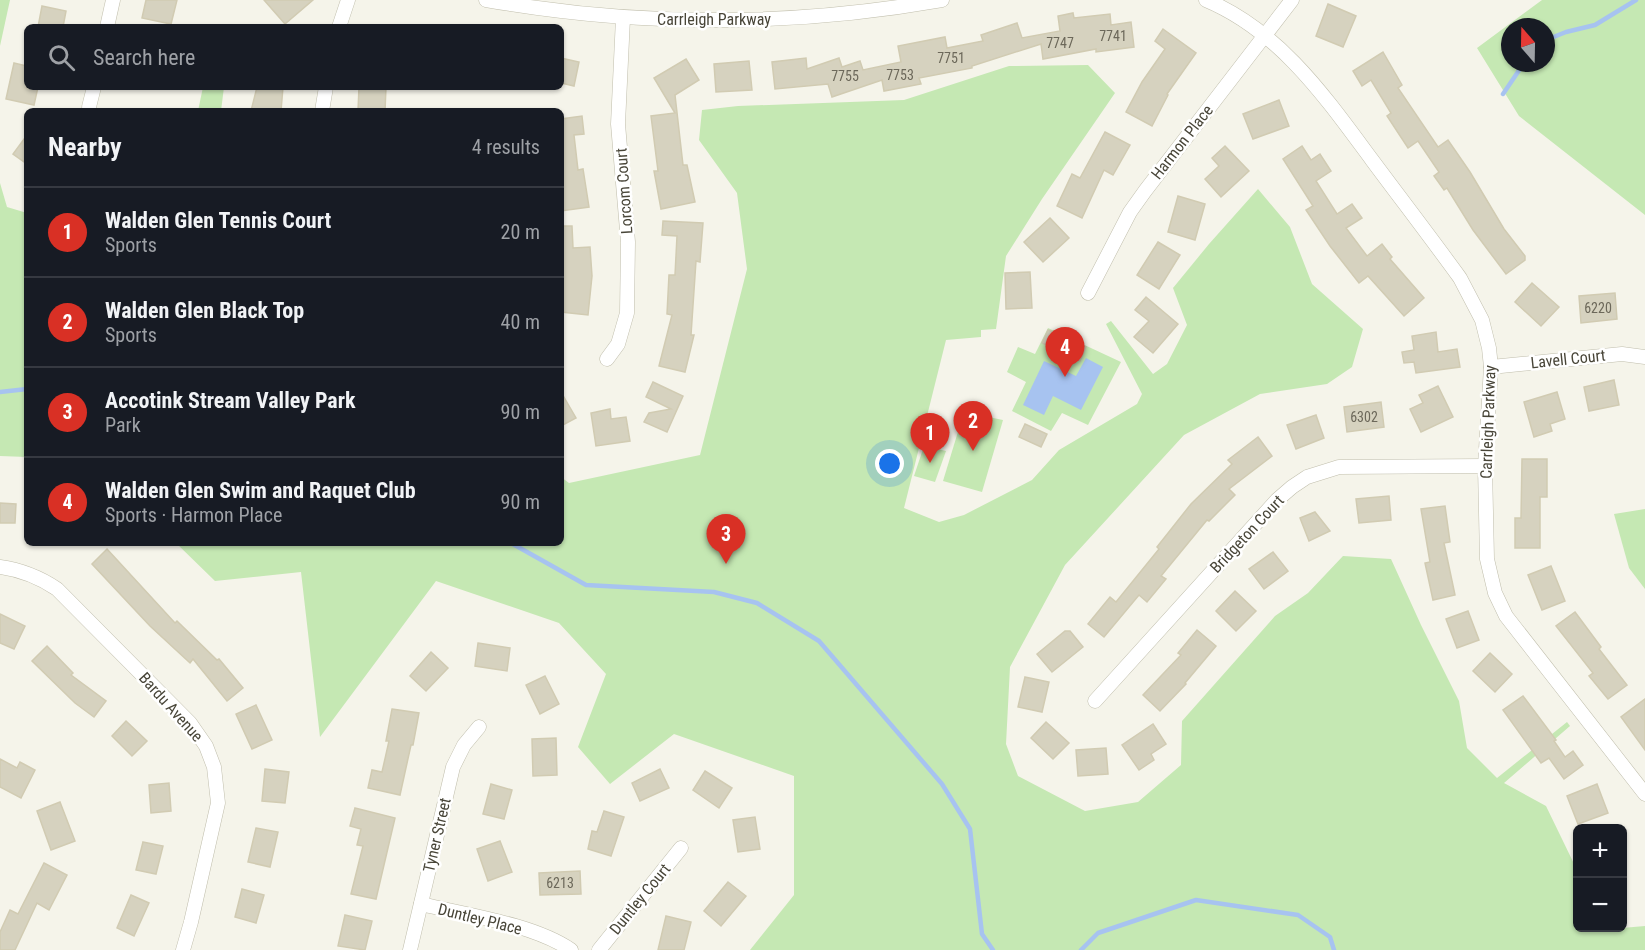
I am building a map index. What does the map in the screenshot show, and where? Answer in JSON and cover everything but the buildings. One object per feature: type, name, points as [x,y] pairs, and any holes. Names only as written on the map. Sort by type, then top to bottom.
[{"type":"street","points":[[108,24],[113,0]]},
{"type":"street","points":[[340,24],[348,0]]},
{"type":"street","name":"Carrleigh Parkway","points":[[486,0],[524,7],[623,18],[758,20],[838,15],[942,0]]},
{"type":"street","name":"Carrleigh Parkway","points":[[1206,0],[1265,35],[1291,58],[1322,92],[1460,278],[1482,320],[1491,367],[1485,466],[1487,558],[1491,581],[1500,605],[1513,626],[1645,794]]},
{"type":"street","name":"Harmon Place","points":[[1088,293],[1144,190],[1292,0]]},
{"type":"street","name":"Lorcom Court","points":[[607,359],[618,344],[627,314],[628,242],[618,124],[623,18]]},
{"type":"street","points":[[89,107],[93,90]]},
{"type":"street","points":[[322,108],[326,90]]},
{"type":"street","name":"Lavell Court","points":[[1491,367],[1622,354],[1645,357]]},
{"type":"street","name":"Bridgeton Court","points":[[1095,701],[1277,500],[1307,477],[1350,465],[1485,466]]},
{"type":"street","name":"Bardu Avenue","points":[[0,567],[13,568],[35,576],[57,589],[190,723],[206,746],[214,767],[218,803],[197,900],[183,950]]},
{"type":"street","name":"Tyner Street","points":[[410,950],[453,767],[464,745],[478,727]]},
{"type":"street","name":"Duntley Court","points":[[599,950],[681,848]]},
{"type":"street","name":"Duntley Place","points":[[421,904],[533,932],[571,950]]},
{"type":"green space","points":[[0,0],[10,0],[0,46]]},
{"type":"green space","points":[[1542,0],[1645,0],[1645,215],[1519,116],[1477,48],[1501,30],[1501,72],[1555,72],[1555,18],[1518,18]]},
{"type":"green space","points":[[1088,65],[1115,93],[1006,256],[996,329],[981,330],[981,337],[946,340],[904,508],[939,522],[964,515],[1032,480],[1059,450],[1137,404],[1142,394],[1106,324],[1111,321],[1153,374],[1167,364],[1187,325],[1173,288],[1258,189],[1290,227],[1312,284],[1363,329],[1352,367],[1327,384],[1260,394],[1184,435],[1065,565],[1010,667],[1006,744],[1018,776],[1085,811],[1138,802],[1181,765],[1182,721],[1275,616],[1308,593],[1343,556],[1391,559],[1459,701],[1467,748],[1497,778],[1567,722],[1570,726],[1504,783],[1546,806],[1573,862],[1573,932],[1627,932],[1627,928],[1645,926],[1645,950],[750,950],[794,895],[794,776],[674,734],[610,784],[578,747],[606,674],[559,623],[436,581],[320,737],[301,572],[215,581],[179,546],[564,546],[564,479],[569,483],[700,455],[747,269],[737,193],[699,140],[702,110],[738,106],[904,100],[1009,66]]},
{"type":"green space","points":[[202,90],[224,90],[221,108],[199,108]]},
{"type":"green space","points":[[0,183],[7,207],[24,212],[24,457],[0,456]]},
{"type":"green space","points":[[1048,328],[1121,362],[1088,425],[1062,413],[1051,431],[1012,411],[1026,382],[1007,372],[1018,347],[1035,354]]},
{"type":"green space","points":[[964,412],[1003,420],[982,492],[943,481]]},
{"type":"green space","points":[[924,446],[946,451],[935,482],[914,476]]},
{"type":"green space","points":[[1645,509],[1645,589],[1629,568],[1614,514]]},
{"type":"water","points":[[1086,358],[1103,367],[1081,410],[1053,396],[1044,415],[1023,405],[1044,361],[1076,376]]},
{"type":"waterway","points":[[1555,36],[1595,25],[1636,0]]},
{"type":"waterway","points":[[1503,94],[1518,72]]},
{"type":"waterway","points":[[0,392],[24,389]]},
{"type":"waterway","points":[[516,546],[586,585],[714,592],[757,603],[819,641],[942,784],[970,829],[982,934],[993,950]]},
{"type":"waterway","points":[[1081,950],[1098,933],[1196,900],[1298,915],[1330,937],[1334,950]]},
{"type":"place","name":"Walden Glen Swim and Raquet Club","points":[[1065,377]]},
{"type":"place","name":"Walden Glen Black Top","points":[[973,451]]},
{"type":"place","name":"Walden Glen Tennis Court","points":[[930,463]]},
{"type":"place","name":"Accotink Stream Valley Park","points":[[726,564]]}]
